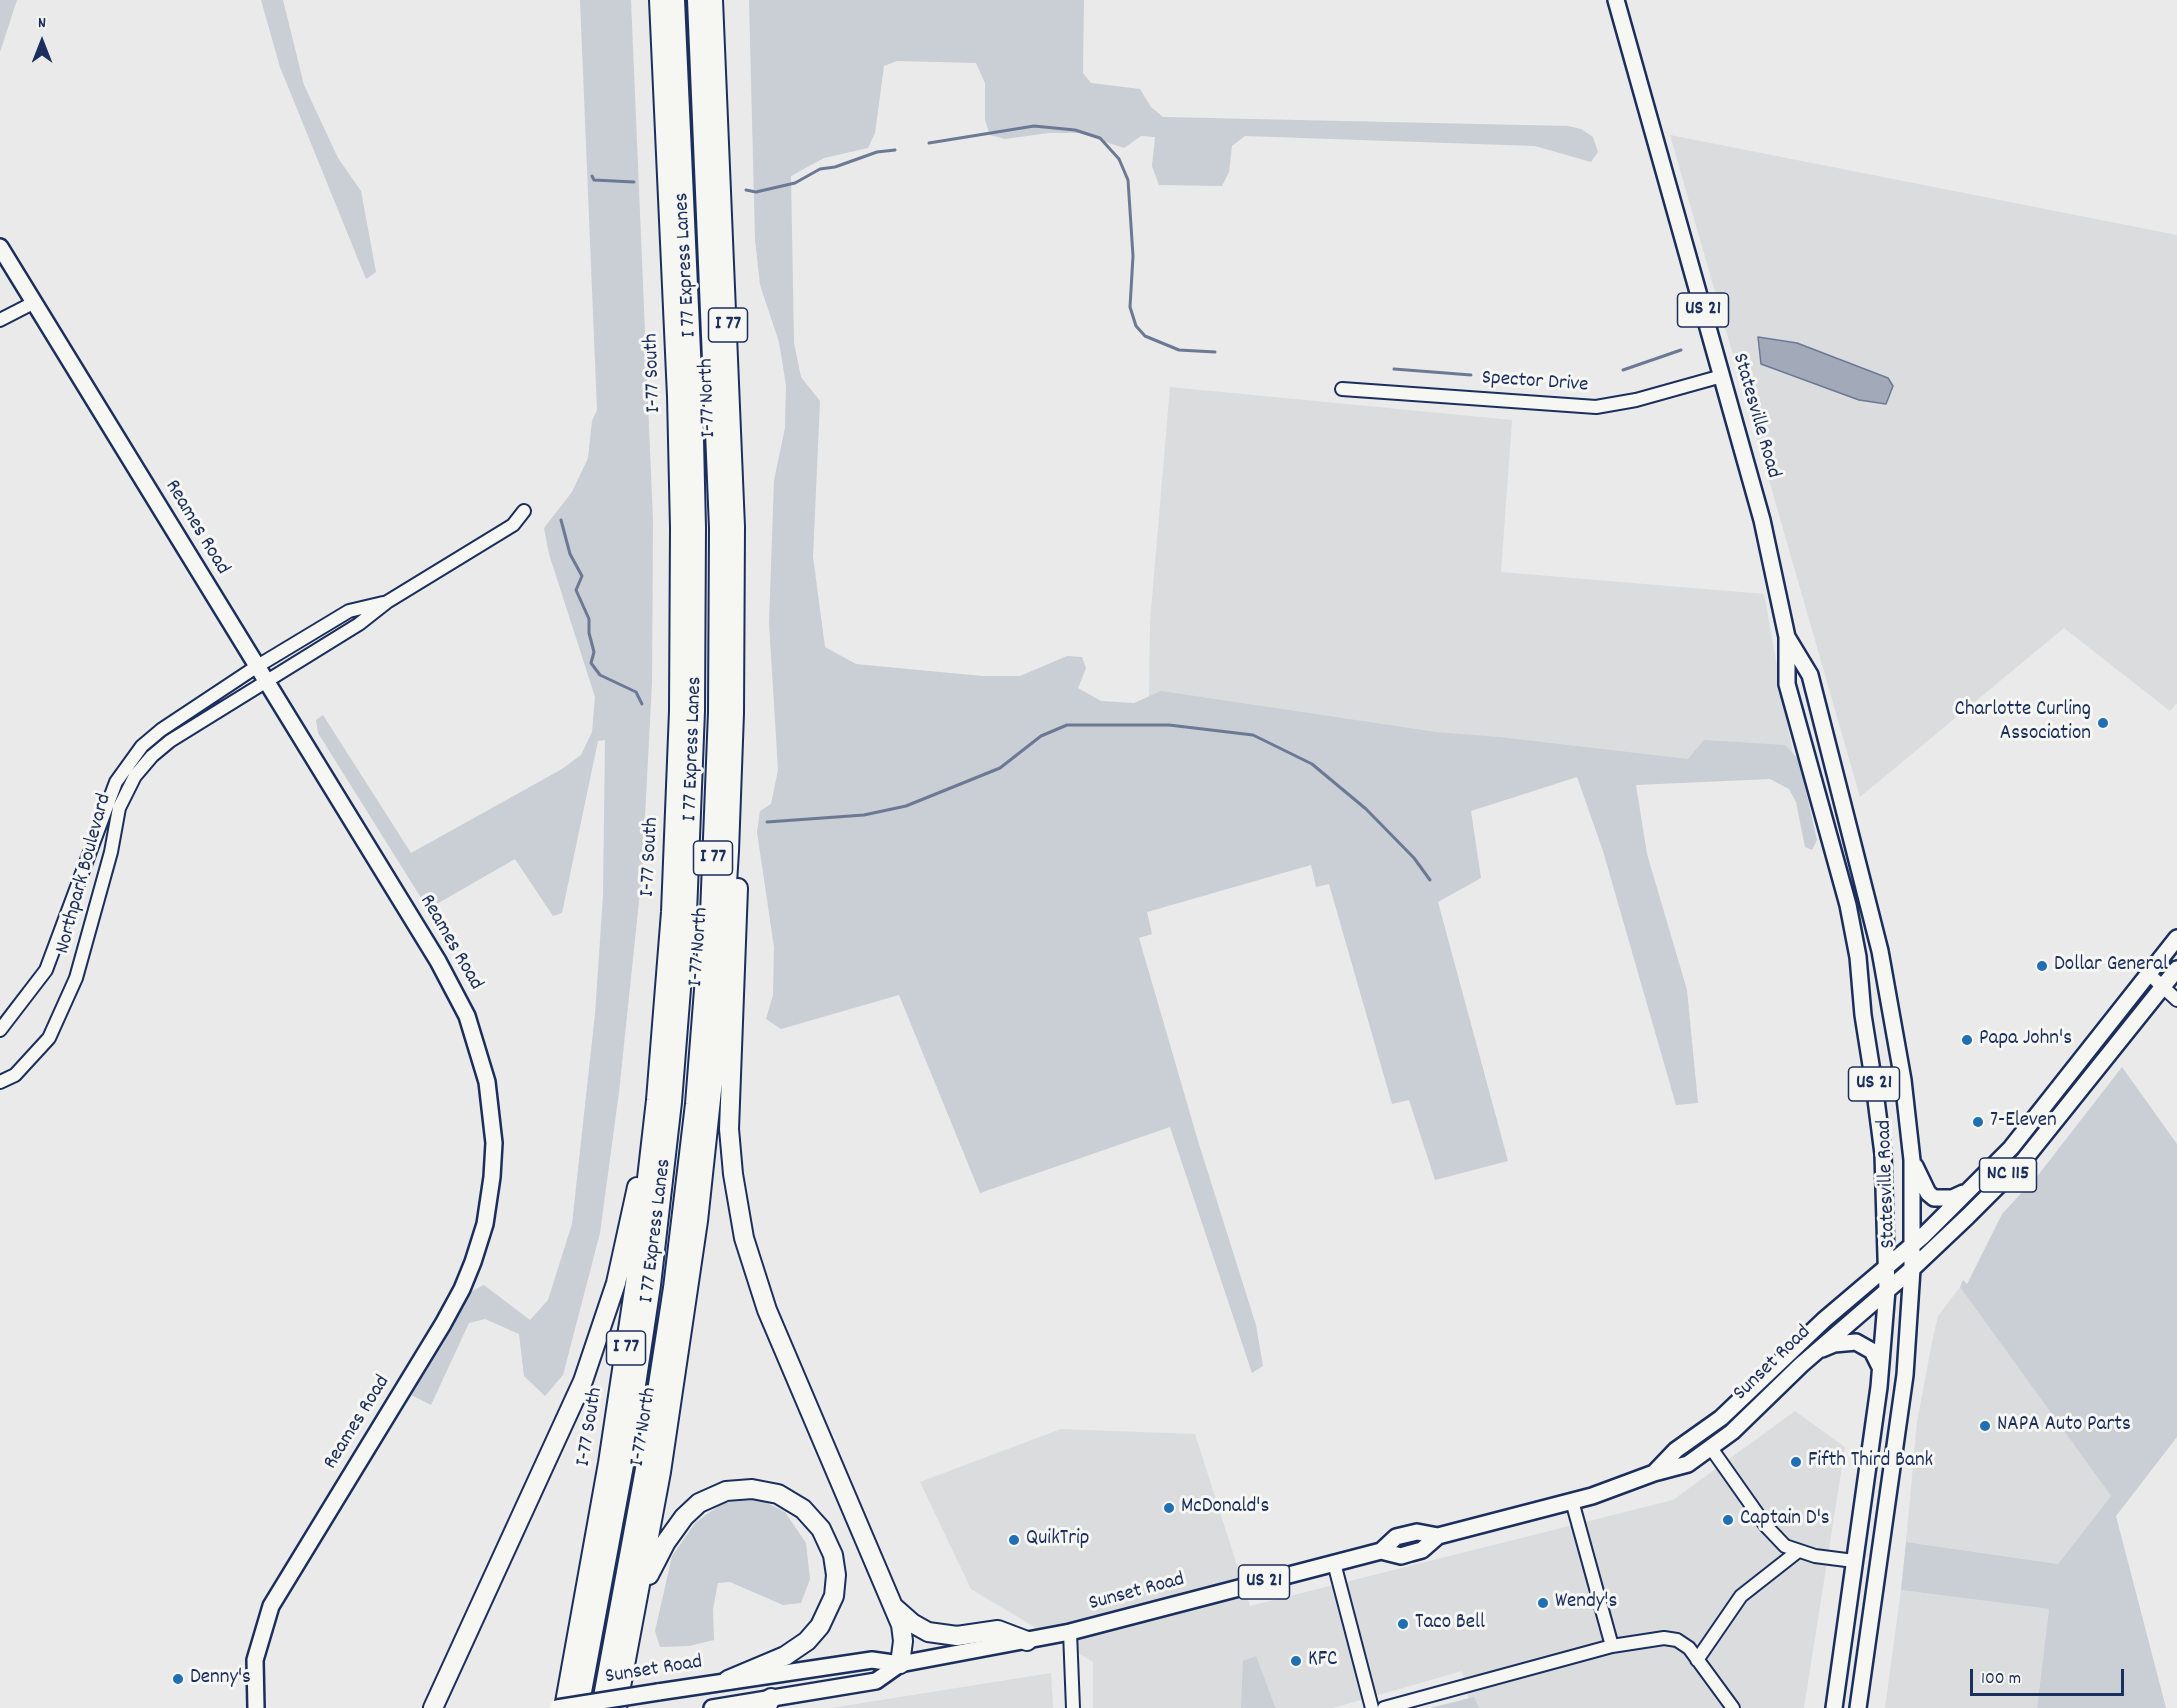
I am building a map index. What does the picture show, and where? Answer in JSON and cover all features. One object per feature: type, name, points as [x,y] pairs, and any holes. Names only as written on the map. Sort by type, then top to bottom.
[{"type":"highway","name":"I-77 South","points":[[564,1708],[621,1382],[656,1100],[674,848],[680,599],[677,396],[659,0]]},
{"type":"highway","name":"I 77 Express Lanes","points":[[590,1706],[651,1285],[676,1060],[688,881],[695,701],[695,487],[675,0]]},
{"type":"highway","name":"I 77 Express Lanes","points":[[590,1706],[645,1469],[673,1288],[696,1094],[710,914],[718,712],[719,528],[697,0]]},
{"type":"highway","name":"I-77 North","points":[[617,1708],[678,1369],[698,1221],[717,1043],[728,864],[735,650],[732,406],[713,0]]},
{"type":"highway","points":[[728,864],[738,887],[729,1129],[733,1174],[744,1238],[768,1310],[894,1607],[902,1630],[900,1665]]},
{"type":"highway","points":[[433,1708],[568,1414],[595,1348],[616,1283],[656,1100]]},
{"type":"highway","points":[[638,1598],[660,1552],[678,1524],[699,1503],[716,1494],[735,1489],[760,1490],[786,1498],[809,1515],[826,1537],[835,1565],[834,1596],[826,1616],[815,1634],[798,1648],[771,1663],[728,1680]]},
{"type":"highway","points":[[894,1607],[912,1623],[928,1632],[957,1636],[998,1630],[1027,1641]]},
{"type":"main road","name":"Statesville Road","points":[[1616,0],[1762,520],[1787,637],[1786,684],[1848,905],[1858,957],[1883,1154],[1887,1290],[1881,1368],[1834,1708]]},
{"type":"main road","name":"Reames Road","points":[[0,247],[459,998],[478,1045],[485,1074],[494,1143],[489,1205],[473,1262],[462,1289],[271,1606],[255,1660],[256,1708]]},
{"type":"main road","name":"Statesville Road","points":[[1787,637],[1810,675],[1868,901],[1892,1010],[1912,1160],[1912,1269],[1905,1375],[1858,1708]]},
{"type":"main road","points":[[1848,905],[1868,901]]},
{"type":"main road","name":"NC 115","points":[[1887,1264],[1912,1246],[2011,1148],[2177,938]]},
{"type":"main road","name":"NC 115","points":[[1912,1269],[2024,1160],[2177,969]]},
{"type":"main road","points":[[1912,1160],[1924,1188],[1934,1198],[1952,1198],[1971,1188]]},
{"type":"main road","name":"Sunset Road","points":[[1654,1473],[1676,1450],[1743,1398],[1788,1352],[1887,1264]]},
{"type":"main road","name":"Sunset Road","points":[[557,1708],[590,1706],[728,1680],[738,1681],[872,1660],[900,1665],[1027,1641],[1070,1632],[1381,1551],[1401,1556],[1422,1550],[1438,1536],[1611,1490],[1654,1473],[1688,1464],[1711,1448],[1756,1411],[1814,1353],[1912,1269]]},
{"type":"main road","points":[[1814,1353],[1834,1344],[1856,1342],[1872,1351],[1881,1368]]},
{"type":"main road","name":"Sunset Road","points":[[712,1708],[768,1703],[876,1681],[900,1665]]},
{"type":"street","points":[[0,320],[33,303]]},
{"type":"street","name":"Spector Drive","points":[[1342,389],[1596,407],[1636,400],[1722,376]]},
{"type":"street","name":"Northpark Boulevard","points":[[0,1082],[15,1075],[49,1038],[71,988],[111,852],[119,808],[135,776],[152,756],[170,741],[359,624],[387,602],[513,525],[524,511]]},
{"type":"street","name":"Northpark Boulevard","points":[[0,1030],[46,970],[93,848],[108,800],[125,767],[153,736],[256,667],[349,611],[387,602]]},
{"type":"street","points":[[2149,974],[2177,1000]]},
{"type":"street","points":[[1711,1448],[1766,1526],[1785,1546],[1797,1552],[1854,1561]]},
{"type":"street","points":[[1572,1501],[1612,1646]]},
{"type":"street","points":[[1697,1660],[1741,1596],[1797,1552]]},
{"type":"street","points":[[1334,1563],[1372,1708]]},
{"type":"street","points":[[1070,1632],[1074,1708]]},
{"type":"street","points":[[1384,1708],[1612,1646],[1664,1638],[1677,1640],[1689,1648],[1733,1708]]},
{"type":"shaded area","points":[[0,0],[17,0],[0,52]]},
{"type":"shaded area","points":[[261,0],[283,0],[304,85],[338,158],[361,191],[376,272],[366,279],[280,67]]},
{"type":"shaded area","points":[[580,0],[631,0],[653,521],[652,683],[642,873],[619,1092],[600,1233],[563,1375],[545,1396],[524,1376],[519,1334],[485,1319],[469,1323],[431,1405],[411,1395],[472,1291],[484,1285],[530,1320],[548,1300],[572,1224],[595,1014],[603,896],[605,740],[598,741],[562,913],[553,916],[515,859],[428,909],[318,733],[316,720],[323,715],[411,853],[562,769],[581,755],[592,732],[595,697],[549,554],[544,528],[572,492],[588,458],[592,421],[597,410]]},
{"type":"shaded area","points":[[749,0],[1084,0],[1083,73],[1091,83],[1140,89],[1151,107],[1163,117],[1568,126],[1581,129],[1593,137],[1598,152],[1591,162],[1535,146],[1245,136],[1232,146],[1229,172],[1222,186],[1159,185],[1152,166],[1155,137],[1141,136],[1124,148],[1079,133],[1049,133],[1005,139],[990,135],[985,120],[985,83],[976,63],[897,61],[884,66],[875,133],[868,148],[824,158],[791,176],[794,343],[801,377],[820,401],[813,557],[825,647],[856,664],[982,676],[1020,676],[1067,656],[1082,657],[1086,668],[1078,688],[1101,701],[1134,703],[1161,691],[1436,732],[1688,759],[1704,740],[1785,745],[1799,760],[1817,840],[1812,850],[1805,847],[1796,802],[1789,789],[1770,779],[1636,785],[1647,854],[1687,990],[1698,1103],[1676,1105],[1603,851],[1577,777],[1471,811],[1481,878],[1438,902],[1508,1161],[1435,1180],[1409,1100],[1392,1104],[1329,884],[1316,887],[1311,865],[1147,912],[1152,934],[1139,938],[1198,1141],[1256,1325],[1263,1366],[1252,1373],[1170,1127],[980,1193],[899,995],[781,1029],[766,1019],[773,995],[774,947],[757,832],[760,811],[771,804],[778,770],[769,623],[774,480],[785,428],[786,385],[779,342],[760,285],[755,239]]},
{"type":"shaded area","points":[[1670,135],[2177,235],[2177,703],[2170,711],[2064,628],[1860,797]]},
{"type":"shaded area","points":[[1170,387],[1512,420],[1501,572],[1764,594],[1797,776],[1489,743],[1149,696],[1150,622]]},
{"type":"shaded area","points":[[2122,1067],[2177,1144],[2177,1437],[2116,1516],[2166,1708],[2037,1708],[2049,1609],[1901,1590],[1906,1542],[2058,1564],[2111,1496],[1960,1287],[1963,1280],[1967,1284],[2002,1214],[2039,1174]]},
{"type":"shaded area","points":[[1960,1287],[2111,1496],[2058,1564],[1906,1542],[1917,1422],[1932,1342],[1938,1316]]},
{"type":"shaded area","points":[[1795,1411],[1845,1447],[1804,1708],[1471,1708],[1462,1671],[1333,1708],[1093,1708],[1093,1662],[971,1589],[920,1482],[1061,1429],[1195,1434],[1250,1606],[1673,1500]]},
{"type":"shaded area","points":[[759,1499],[785,1512],[806,1543],[810,1579],[801,1603],[783,1605],[730,1582],[718,1583],[713,1609],[714,1640],[689,1646],[660,1647],[655,1631],[672,1556],[696,1522],[723,1503]]},
{"type":"shaded area","points":[[1901,1590],[2049,1609],[2037,1708],[1885,1708]]},
{"type":"shaded area","points":[[1256,1656],[1276,1708],[1241,1708],[1243,1661]]},
{"type":"shaded area","points":[[1051,1673],[1053,1708],[831,1708]]},
{"type":"shaded area","points":[[1474,1697],[1479,1708],[1430,1708]]},
{"type":"water","points":[[1758,337],[1797,343],[1888,378],[1893,386],[1886,404],[1859,400],[1761,364]]},
{"type":"waterway","points":[[929,143],[1034,126],[1075,130],[1100,138],[1119,159],[1128,180],[1133,256],[1130,307],[1136,326],[1145,336],[1179,350],[1215,352]]},
{"type":"waterway","points":[[746,190],[756,192],[795,183],[820,169],[835,167],[877,152],[895,150]]},
{"type":"waterway","points":[[592,176],[594,180],[634,182]]},
{"type":"waterway","points":[[1623,370],[1681,350]]},
{"type":"waterway","points":[[1394,369],[1471,375]]},
{"type":"waterway","points":[[561,520],[570,554],[582,576],[576,590],[589,619],[589,633],[594,652],[591,663],[600,675],[636,692],[642,704]]},
{"type":"waterway","points":[[767,822],[864,815],[906,806],[1000,768],[1041,736],[1067,725],[1169,725],[1253,735],[1312,764],[1366,809],[1414,858],[1430,880]]},
{"type":"place","name":"Charlotte Curling Association","points":[[2103,723]]},
{"type":"place","name":"Dollar General","points":[[2042,966]]},
{"type":"place","name":"Papa John's","points":[[1967,1040]]},
{"type":"place","name":"7-Eleven","points":[[1978,1122]]},
{"type":"place","name":"NAPA Auto Parts","points":[[1985,1426]]},
{"type":"place","name":"Fifth Third Bank","points":[[1796,1462]]},
{"type":"place","name":"McDonald's","points":[[1169,1508]]},
{"type":"place","name":"Captain D's","points":[[1728,1520]]},
{"type":"place","name":"QuikTrip","points":[[1014,1540]]},
{"type":"place","name":"Wendy's","points":[[1543,1603]]},
{"type":"place","name":"Taco Bell","points":[[1403,1624]]},
{"type":"place","name":"KFC","points":[[1296,1661]]},
{"type":"place","name":"Denny's","points":[[178,1679]]}]
